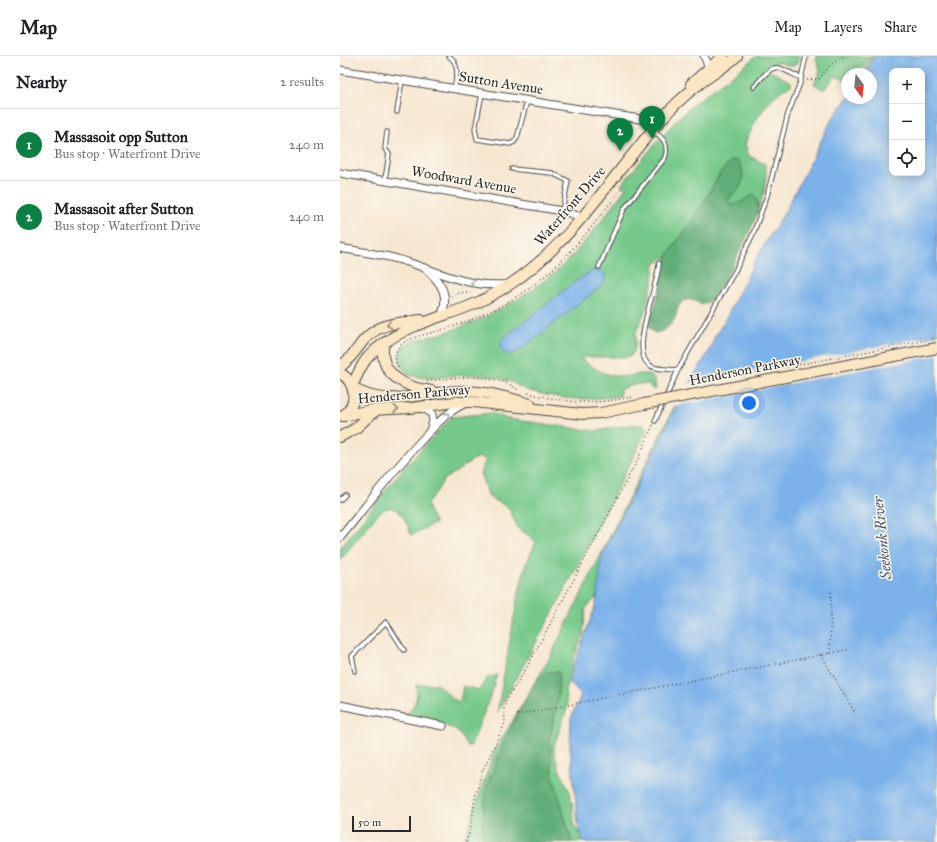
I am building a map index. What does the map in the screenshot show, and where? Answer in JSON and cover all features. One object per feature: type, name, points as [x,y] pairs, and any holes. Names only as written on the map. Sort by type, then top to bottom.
[{"type":"main road","points":[[680,100],[683,92],[723,56]]},
{"type":"main road","name":"Waterfront Drive","points":[[352,387],[367,358],[384,343],[404,331],[481,301],[511,283],[545,257],[582,217],[654,127],[680,100],[737,56]]},
{"type":"main road","name":"Waterfront Drive","points":[[340,367],[351,358],[367,337],[378,328],[441,316]]},
{"type":"main road","points":[[384,343],[383,354],[385,362],[389,371],[396,378],[404,384],[414,388],[444,392]]},
{"type":"main road","name":"Henderson Parkway","points":[[342,417],[378,410],[417,408],[450,402],[469,402],[591,414],[937,348]]},
{"type":"main road","name":"Henderson Parkway","points":[[340,373],[346,378],[352,387],[367,396],[377,398],[412,397],[444,392],[487,392],[559,412]]},
{"type":"main road","name":"Henderson Parkway","points":[[342,417],[349,410],[353,402],[352,387]]},
{"type":"main road","points":[[340,437],[356,428],[370,414],[378,410]]},
{"type":"street","points":[[704,56],[708,65],[707,69]]},
{"type":"street","name":"Sutton Avenue","points":[[340,70],[640,119],[654,127]]},
{"type":"street","name":"Woodward Avenue","points":[[340,173],[562,211],[582,217]]},
{"type":"street","points":[[340,248],[384,256],[474,284],[494,285],[511,283]]},
{"type":"street","points":[[421,267],[433,276],[444,290],[445,302],[441,316]]},
{"type":"street","points":[[340,538],[396,468],[429,432],[451,411],[469,402]]},
{"type":"street","points":[[417,408],[427,410],[432,414],[433,422],[429,432]]},
{"type":"street","points":[[340,705],[443,726]]},
{"type":"lane","points":[[449,56],[455,62],[457,67],[454,89]]},
{"type":"lane","points":[[655,421],[678,370],[732,276],[753,234],[767,196],[788,114],[801,78],[806,56]]},
{"type":"lane","points":[[754,87],[763,76],[774,67],[779,67],[801,78]]},
{"type":"lane","points":[[397,112],[402,80]]},
{"type":"lane","points":[[482,94],[475,129],[477,139],[510,144],[514,142],[517,138],[526,101]]},
{"type":"lane","points":[[599,267],[624,209],[665,158],[665,141],[654,127]]},
{"type":"lane","points":[[385,180],[389,154],[385,149],[387,132]]},
{"type":"lane","points":[[512,168],[552,172],[568,181],[562,211]]},
{"type":"lane","points":[[660,263],[659,273],[643,330],[641,346],[642,354],[647,363],[652,366],[678,370]]},
{"type":"lane","points":[[340,500],[345,495]]},
{"type":"lane","points":[[355,671],[352,656],[386,622],[404,650]]},
{"type":"path","points":[[801,78],[808,80],[819,79],[830,65],[844,56]]},
{"type":"path","points":[[401,371],[395,357],[398,347],[415,338],[457,325],[486,313],[531,286],[556,266],[578,245],[622,188]]},
{"type":"path","points":[[449,297],[459,293],[475,290],[476,288]]},
{"type":"path","points":[[743,375],[937,338]]},
{"type":"path","points":[[422,381],[463,378],[496,380],[525,393],[574,402],[604,402],[635,396]]},
{"type":"path","points":[[466,842],[471,827],[475,798],[482,772],[505,723],[504,705],[507,697],[526,669],[638,459],[655,421]]},
{"type":"path","points":[[830,653],[831,592]]},
{"type":"path","points":[[517,715],[851,649]]},
{"type":"path","points":[[821,655],[854,711]]},
{"type":"green space","points":[[756,56],[801,56],[794,65],[778,62],[766,69],[791,82],[791,85],[782,90],[768,103],[753,126],[745,144],[749,156],[765,164],[766,176],[764,189],[757,214],[758,205],[742,202],[736,205],[729,205],[728,201],[742,181],[743,177],[740,164],[720,173],[705,201],[667,256],[655,264],[653,281],[644,314],[636,332],[635,348],[632,355],[627,357],[580,357],[596,369],[615,376],[642,374],[651,375],[655,381],[656,389],[652,389],[649,384],[636,384],[620,389],[620,396],[596,399],[573,399],[550,396],[524,389],[509,381],[496,377],[464,375],[424,378],[409,374],[403,369],[399,356],[401,349],[405,345],[485,317],[521,297],[554,273],[573,255],[594,231],[626,188],[621,185],[670,127],[696,102],[740,70]],"holes":[[[594,270],[598,270],[604,283],[563,315],[554,324],[557,296],[576,281]]]},
{"type":"green space","points":[[816,56],[874,56],[864,68],[841,68],[841,78],[835,76],[824,90],[814,84],[820,72]]},
{"type":"green space","points":[[737,160],[742,169],[742,184],[728,201],[729,205],[739,203],[754,194],[757,200],[758,208],[754,222],[720,288],[713,297],[704,304],[691,300],[684,301],[680,304],[675,318],[669,326],[656,333],[651,330],[649,324],[662,281],[667,256],[705,201],[720,173],[731,161]]},
{"type":"green space","points":[[685,404],[595,599],[586,608],[583,634],[574,657],[565,691],[567,705],[566,711],[554,746],[554,752],[559,769],[570,792],[574,824],[580,833],[570,745],[634,842],[463,842],[495,750],[549,659],[675,405]]},
{"type":"green space","points":[[491,413],[508,419],[595,431],[632,425],[644,425],[647,428],[563,594],[497,713],[518,595],[526,564],[536,542],[518,529],[509,508],[489,497],[480,474],[486,459],[477,457],[444,479],[437,491],[427,503],[429,511],[436,523],[411,535],[403,517],[399,512],[390,508],[384,509],[372,520],[340,560],[340,548],[402,470],[452,417]]},
{"type":"green space","points":[[547,672],[559,672],[558,698],[550,738],[553,776],[572,842],[485,842],[482,833],[486,788],[506,737],[534,683]]},
{"type":"green space","points":[[497,675],[493,686],[495,684],[471,746],[468,746],[455,729],[437,721],[405,715],[415,702],[417,690],[415,685],[437,684],[453,699],[460,702],[463,686],[479,690],[488,677]]},
{"type":"water","name":"Seekonk River","points":[[875,56],[937,56],[937,842],[583,842],[578,823],[570,745],[571,718],[581,695],[569,683],[572,670],[596,604],[602,555],[681,397],[711,348],[714,338],[724,322],[759,253],[785,212],[831,121],[843,104],[877,104],[877,68],[867,68]]},
{"type":"water","points":[[594,270],[602,272],[605,276],[604,283],[600,287],[518,352],[509,354],[503,352],[501,349],[501,342],[503,338],[576,281]]},
{"type":"pier","points":[[937,335],[937,355],[674,406],[687,383]]},
{"type":"place","name":"Massasoit opp Sutton","points":[[652,139]]},
{"type":"place","name":"Massasoit after Sutton","points":[[620,151]]}]
